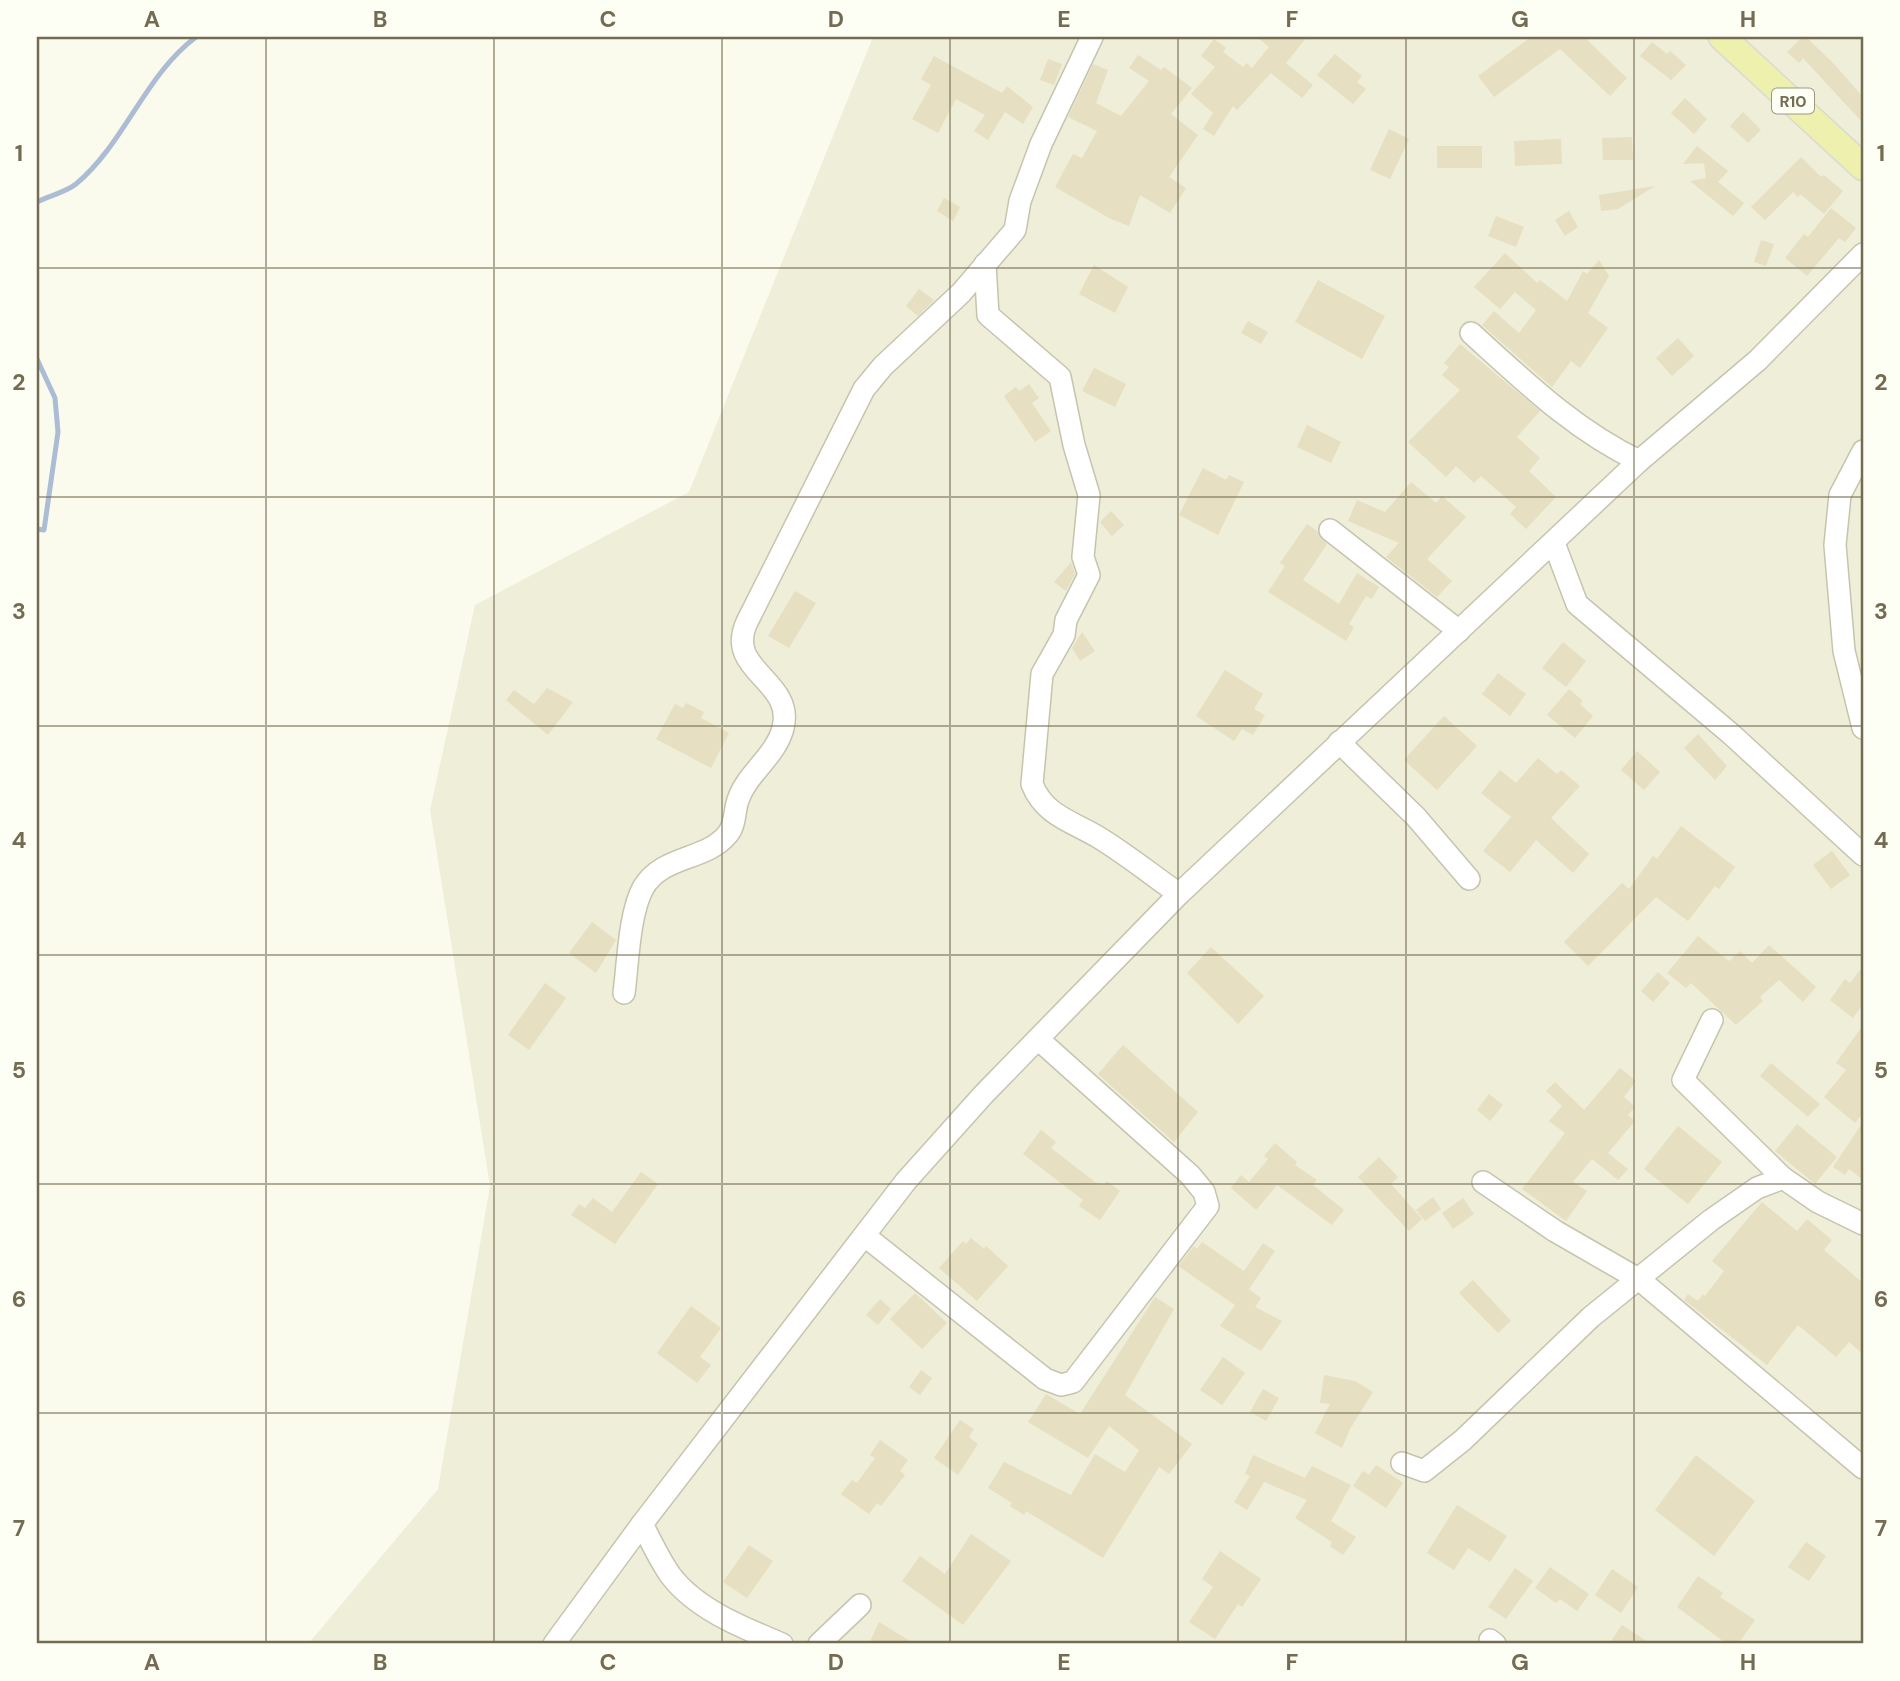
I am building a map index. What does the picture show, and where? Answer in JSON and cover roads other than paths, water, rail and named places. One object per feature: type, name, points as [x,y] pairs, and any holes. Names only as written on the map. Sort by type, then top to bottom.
[{"type":"main road","name":"R10","points":[[1722,37],[1863,167]]},
{"type":"street","points":[[624,993],[635,916],[643,889],[659,870],[716,844],[728,835],[738,799],[779,740],[784,726],[784,708],[770,683],[747,660],[741,635],[852,410],[883,366],[939,316],[1014,230],[1020,201],[1041,144],[1092,37]]},
{"type":"street","points":[[554,1644],[642,1524],[906,1181],[1038,1039],[1179,894],[1639,461],[1758,360],[1863,254]]},
{"type":"street","points":[[985,264],[988,315],[1060,377],[1074,445],[1089,495],[1083,557],[1089,575],[1066,620],[1064,635],[1042,674],[1031,784],[1036,796],[1059,818],[1097,837],[1179,894]]},
{"type":"street","points":[[1471,333],[1561,413],[1639,461]]},
{"type":"street","points":[[1863,451],[1840,495],[1835,545],[1844,651],[1863,728]]},
{"type":"street","points":[[1331,530],[1460,631]]},
{"type":"street","points":[[1554,542],[1577,604],[1731,734],[1863,855]]},
{"type":"street","points":[[1339,743],[1416,817],[1469,879]]},
{"type":"street","points":[[1712,1020],[1683,1080],[1783,1178],[1818,1202],[1863,1224]]},
{"type":"street","points":[[865,1236],[1045,1379],[1061,1385],[1073,1382],[1208,1206],[1204,1192],[1190,1175],[1038,1039]]},
{"type":"street","points":[[1402,1463],[1424,1471],[1463,1440],[1591,1317],[1742,1198],[1783,1178]]},
{"type":"street","points":[[1483,1182],[1555,1231],[1640,1280],[1863,1468]]},
{"type":"street","points":[[642,1524],[672,1577],[702,1604],[740,1626],[782,1644]]},
{"type":"street","points":[[819,1644],[860,1605]]},
{"type":"waterway","points":[[37,202],[72,187],[93,167],[163,70],[196,37]]},
{"type":"waterway","points":[[37,359],[55,398],[58,432],[44,530],[37,529]]}]
